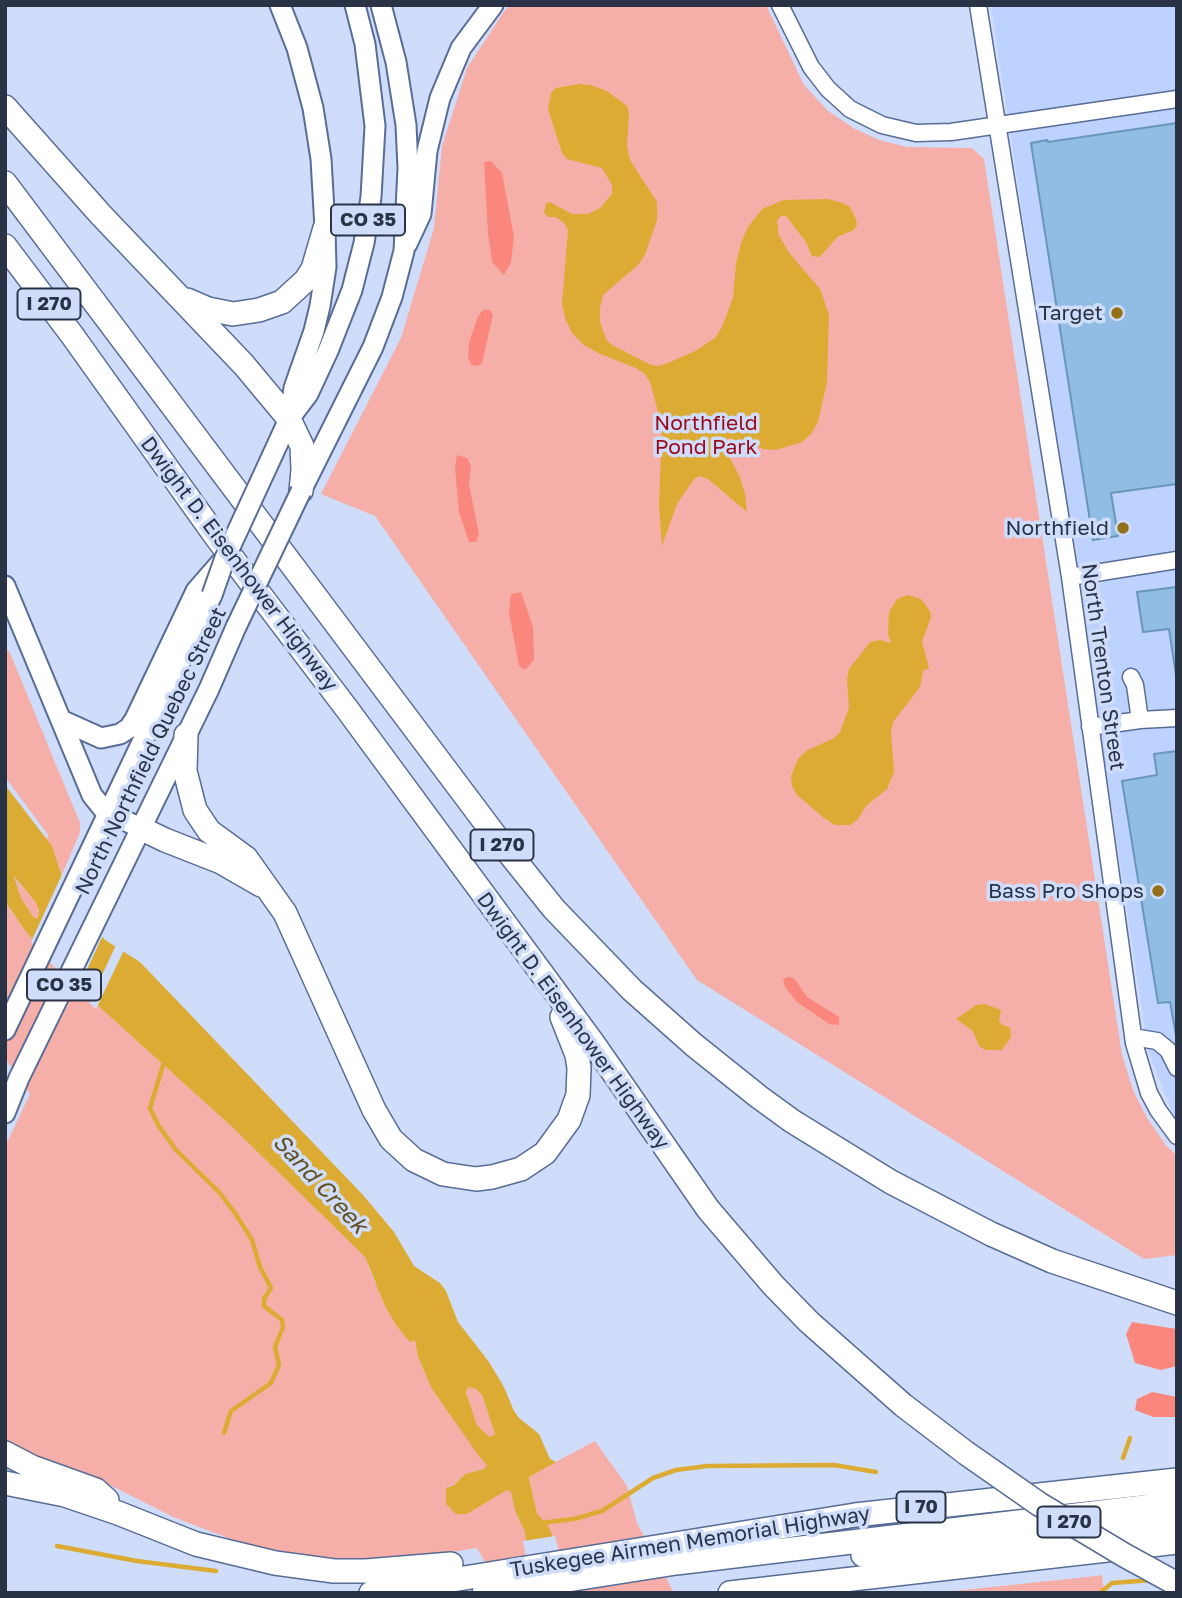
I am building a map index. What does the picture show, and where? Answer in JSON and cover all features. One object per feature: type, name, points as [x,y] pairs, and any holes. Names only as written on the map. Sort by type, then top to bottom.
[{"type":"highway","points":[[5,107],[101,215],[244,365],[289,419],[302,446],[304,457],[301,491]]},
{"type":"highway","name":"Dwight D. Eisenhower Highway","points":[[5,183],[504,847],[554,909],[632,990],[694,1045],[759,1097],[792,1121],[891,1182],[991,1234],[1052,1261],[1177,1303]]},
{"type":"highway","points":[[178,295],[208,309],[231,313],[248,313],[273,306],[294,293],[306,280],[317,257],[325,228]]},
{"type":"highway","name":"Dwight D. Eisenhower Highway","points":[[5,246],[217,538],[347,709],[552,988],[708,1209],[773,1285],[845,1356],[966,1453],[1049,1510],[1177,1584]]},
{"type":"highway","points":[[186,735],[185,771],[195,810],[209,831],[246,858],[285,913],[383,1126],[391,1139],[414,1160],[443,1174],[476,1179],[492,1178],[514,1172],[534,1162],[562,1132],[575,1108],[579,1068],[573,1042],[552,988]]},
{"type":"highway","points":[[140,828],[221,862],[270,890]]},
{"type":"highway","points":[[5,1453],[33,1467],[96,1490],[118,1513]]},
{"type":"highway","name":"Tuskegee Airmen Memorial Highway","points":[[675,1561],[855,1515],[1177,1480]]},
{"type":"highway","points":[[5,1483],[65,1495],[197,1545],[275,1563],[334,1571],[431,1575]]},
{"type":"highway","points":[[484,1593],[675,1561],[1177,1503]]},
{"type":"highway","points":[[579,1593],[675,1561],[976,1542],[1177,1521]]},
{"type":"highway","points":[[371,1593],[431,1575],[612,1540],[675,1561]]},
{"type":"highway","points":[[730,1593],[1177,1542]]},
{"type":"main road","points":[[280,5],[297,47],[313,108],[321,159],[326,267],[320,306],[294,388],[289,419]]},
{"type":"main road","name":"North Northfield Quebec Street","points":[[5,1030],[108,813],[207,589],[225,558],[289,419],[308,394],[342,316],[359,268],[373,171],[375,118],[365,44],[355,5]]},
{"type":"main road","name":"North Northfield Quebec Street","points":[[5,1113],[108,891],[373,348],[387,310],[404,251],[408,158],[406,125],[396,62],[381,5]]},
{"type":"main road","points":[[404,251],[421,214],[427,151],[440,98],[461,48],[494,5]]},
{"type":"main road","points":[[5,586],[92,795],[99,807],[140,828]]},
{"type":"main road","points":[[61,720],[101,738],[120,734],[128,727],[135,719],[197,591],[207,589]]},
{"type":"street","points":[[780,5],[811,66],[828,89],[850,109],[881,125],[916,133],[951,132],[1177,99]]},
{"type":"street","name":"North Trenton Street","points":[[978,5],[1070,577],[1133,1037],[1143,1079],[1172,1120],[1177,1136]]},
{"type":"street","points":[[1070,577],[1177,561]]},
{"type":"street","points":[[1130,677],[1135,685],[1140,720]]},
{"type":"street","points":[[1090,727],[1177,718]]},
{"type":"street","points":[[1133,1037],[1157,1041],[1168,1050],[1177,1069]]},
{"type":"shaded area","name":"Northfield","points":[[991,5],[1177,5],[1177,1118],[1173,1114],[1148,1050]]},
{"type":"shaded area","points":[[491,161],[502,173],[514,237],[511,262],[504,275],[492,262],[488,233],[484,162]]},
{"type":"shaded area","points":[[483,310],[490,310],[493,315],[482,363],[478,366],[471,365],[468,357],[469,343],[478,316]]},
{"type":"shaded area","points":[[457,455],[467,458],[471,466],[469,485],[479,534],[476,542],[469,542],[459,512],[455,468]]},
{"type":"shaded area","points":[[521,592],[533,627],[534,660],[525,670],[519,666],[509,612],[511,594]]},
{"type":"shaded area","points":[[787,977],[794,978],[807,997],[839,1017],[839,1025],[829,1024],[797,1002],[785,987],[783,980]]},
{"type":"shaded area","points":[[1132,1322],[1177,1329],[1177,1366],[1161,1370],[1135,1363],[1126,1334]]},
{"type":"shaded area","points":[[1152,1392],[1177,1397],[1177,1417],[1153,1417],[1135,1410],[1137,1399]]},
{"type":"green space","name":"Northfield Pond Park","points":[[512,5],[766,5],[804,85],[828,111],[855,129],[879,140],[907,147],[972,148],[984,159],[1122,1055],[1133,1090],[1147,1118],[1177,1156],[1177,1255],[1144,1259],[697,980],[375,516],[321,494],[401,338],[434,228],[442,146],[467,68],[505,10]]},
{"type":"green space","points":[[5,647],[10,653],[80,823],[80,832],[62,875],[46,838],[49,836],[5,777]]},
{"type":"green space","points":[[14,874],[36,903],[39,910],[38,919],[34,918],[21,898]]},
{"type":"green space","points":[[5,902],[26,932],[85,994],[231,1126],[365,1257],[374,1281],[415,1339],[418,1357],[432,1389],[488,1465],[484,1469],[465,1474],[454,1485],[448,1486],[456,1514],[467,1514],[507,1489],[511,1492],[515,1511],[525,1532],[537,1593],[503,1593],[477,1548],[421,1557],[371,1561],[326,1560],[289,1555],[244,1544],[173,1517],[106,1483],[22,1452],[5,1441],[5,1147],[30,1094],[5,1058]]},
{"type":"green space","points":[[468,1387],[476,1389],[482,1395],[495,1434],[489,1438],[477,1425],[466,1393]]},
{"type":"green space","points":[[595,1441],[627,1486],[637,1523],[674,1593],[566,1593],[537,1514],[529,1476]]},
{"type":"green space","points":[[1102,1575],[1104,1593],[935,1593],[1096,1576]]},
{"type":"water","points":[[579,84],[607,91],[627,106],[627,146],[630,160],[657,202],[657,220],[645,255],[638,265],[603,295],[600,308],[600,322],[606,339],[612,345],[651,365],[668,363],[715,338],[733,298],[741,243],[748,227],[762,209],[784,200],[828,199],[850,207],[856,219],[854,230],[837,237],[820,257],[812,256],[806,242],[786,216],[781,216],[777,221],[779,236],[790,254],[820,289],[829,315],[827,382],[818,422],[811,434],[802,442],[776,450],[729,438],[724,441],[723,446],[739,475],[745,493],[747,512],[708,479],[700,476],[694,479],[677,504],[662,546],[659,505],[662,426],[650,382],[645,374],[636,368],[598,353],[584,345],[572,333],[562,304],[568,230],[556,217],[548,217],[544,213],[546,203],[550,202],[572,214],[588,214],[600,208],[612,194],[612,185],[602,168],[567,159],[562,153],[548,109],[551,93],[556,88]]},
{"type":"water","points":[[908,595],[921,599],[930,611],[931,617],[922,642],[929,668],[923,671],[920,687],[893,722],[891,732],[894,772],[887,789],[866,806],[858,819],[850,825],[835,825],[797,795],[791,776],[798,759],[806,751],[834,738],[840,732],[849,708],[849,669],[870,642],[880,640],[891,643],[888,634],[889,612],[897,599]]},
{"type":"water","name":"Sand Creek","points":[[5,785],[52,846],[64,882],[76,905],[105,940],[140,962],[363,1195],[394,1232],[414,1266],[440,1283],[446,1291],[458,1322],[489,1362],[514,1411],[539,1434],[550,1459],[556,1462],[529,1477],[537,1514],[551,1532],[566,1593],[526,1541],[511,1492],[507,1490],[467,1514],[456,1514],[446,1504],[446,1488],[454,1485],[465,1474],[484,1469],[487,1465],[432,1389],[418,1357],[415,1340],[409,1341],[396,1325],[385,1306],[365,1257],[231,1126],[85,994],[26,932],[5,902]],"holes":[[[14,876],[36,903],[38,918],[34,918],[21,898]],[[468,1387],[476,1389],[482,1395],[495,1434],[489,1437],[477,1425],[466,1393]]]},
{"type":"water","points":[[985,1004],[1001,1010],[999,1020],[1002,1025],[1010,1027],[1011,1037],[1002,1050],[986,1050],[979,1046],[973,1031],[956,1019],[976,1005]]},
{"type":"pier","points":[[64,870],[79,903],[104,933],[77,991],[31,942]]},
{"type":"pier","points":[[116,945],[124,950],[96,1009],[89,1003]]},
{"type":"pier","points":[[555,1536],[569,1593],[533,1593],[523,1541]]},
{"type":"building","name":"Target","points":[[1177,123],[1177,484],[1111,493],[1118,536],[1093,540],[1031,143]]},
{"type":"building","points":[[1177,587],[1177,682],[1169,629],[1143,632],[1137,592]]},
{"type":"building","name":"Bass Pro Shops","points":[[1177,751],[1177,1041],[1170,1002],[1158,1003],[1122,781],[1157,775],[1154,754]]},
{"type":"waterway","points":[[164,1062],[150,1108],[158,1125],[176,1150],[219,1192],[252,1240],[260,1267],[271,1288],[264,1299],[264,1306],[282,1320],[283,1327],[275,1347],[279,1365],[271,1383],[231,1411],[224,1433]]},
{"type":"waterway","points":[[1123,1458],[1130,1438]]},
{"type":"waterway","points":[[540,1523],[574,1519],[602,1511],[653,1478],[676,1470],[707,1466],[834,1465],[876,1472]]},
{"type":"waterway","points":[[57,1546],[137,1561],[216,1571]]},
{"type":"waterway","points":[[1100,1593],[1112,1583],[1152,1580]]},
{"type":"place","name":"Target","points":[[1117,313]]},
{"type":"place","name":"Northfield","points":[[1123,528]]},
{"type":"place","name":"Bass Pro Shops","points":[[1158,891]]}]
